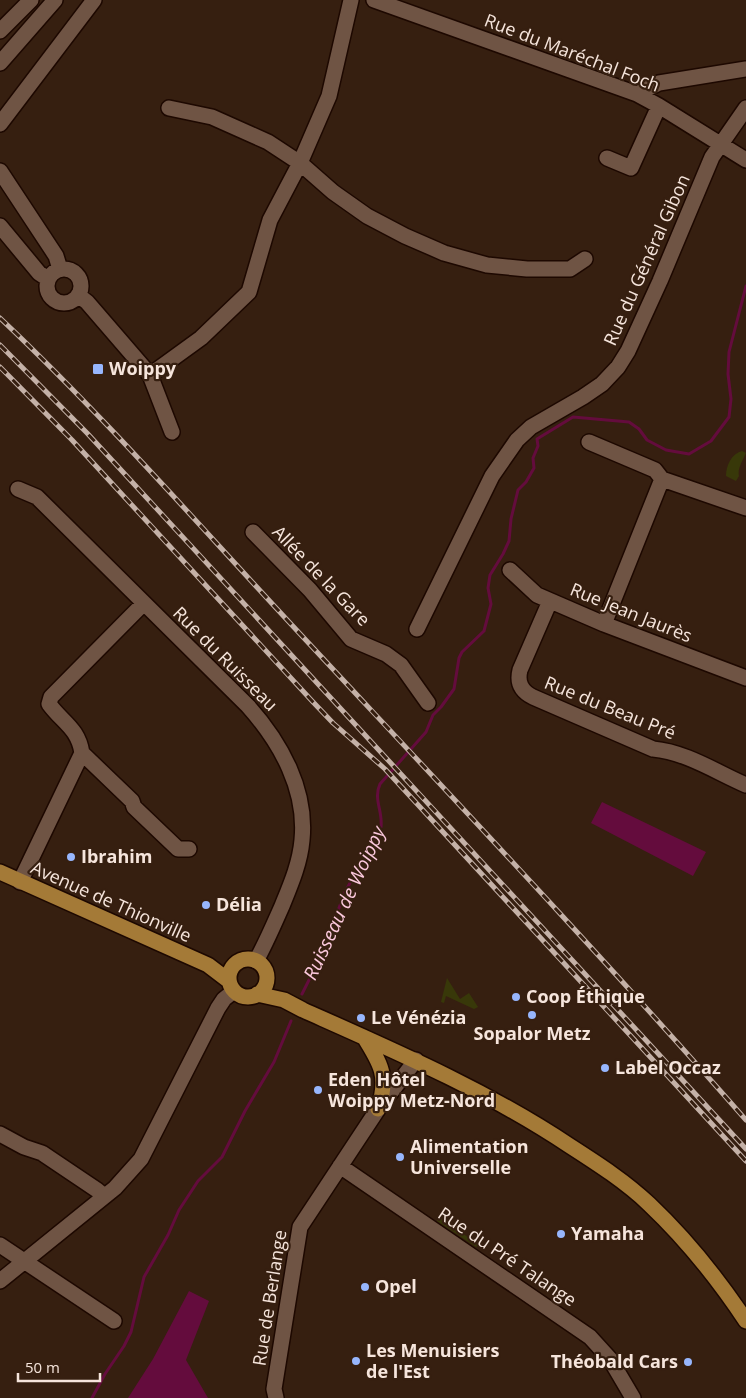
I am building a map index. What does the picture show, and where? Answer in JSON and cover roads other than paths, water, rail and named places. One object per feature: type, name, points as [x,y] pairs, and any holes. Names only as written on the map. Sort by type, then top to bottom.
[{"type":"main road","name":"Avenue de Thionville","points":[[0,872],[208,965],[232,986]]},
{"type":"main road","points":[[267,978],[264,988],[257,994],[244,997],[232,986],[231,970],[234,965],[244,960],[256,961],[265,970],[267,978],[284,1000]]},
{"type":"main road","name":"Avenue de Thionville","points":[[208,965],[234,965]]},
{"type":"main road","points":[[257,994],[284,1000],[416,1060],[486,1095],[555,1135],[620,1180],[649,1204],[685,1241],[714,1276],[746,1321]]},
{"type":"main road","points":[[364,1037],[378,1059],[384,1077],[383,1095],[378,1110]]},
{"type":"street","points":[[0,31],[30,0]]},
{"type":"street","points":[[0,63],[55,0]]},
{"type":"street","points":[[0,124],[94,0]]},
{"type":"street","points":[[150,376],[201,338],[250,292],[270,220],[300,163],[330,96],[352,0]]},
{"type":"street","name":"Rue du Maréchal Foch","points":[[374,0],[637,94],[746,160]]},
{"type":"street","points":[[637,94],[659,83],[746,68]]},
{"type":"street","points":[[607,158],[631,168],[659,106]]},
{"type":"street","points":[[169,108],[212,118],[235,126],[268,142],[300,163],[333,192],[362,213],[386,227],[444,253],[487,265],[527,269],[570,269],[585,259]]},
{"type":"street","name":"Rue du Général Gibon","points":[[417,629],[492,476],[517,440],[531,427],[602,384],[618,367],[628,351],[660,281],[712,156],[746,108]]},
{"type":"street","points":[[0,171],[56,256],[60,269]]},
{"type":"street","points":[[0,226],[39,273],[48,279]]},
{"type":"street","points":[[60,269],[71,270],[78,277],[81,287],[75,299],[67,303],[51,298],[47,290],[48,279],[51,274],[60,269]]},
{"type":"street","points":[[78,295],[87,302],[150,376],[172,432]]},
{"type":"street","points":[[589,442],[655,470],[662,479],[746,508]]},
{"type":"street","points":[[604,624],[662,479]]},
{"type":"street","name":"Rue du Ruisseau","points":[[18,489],[37,497],[248,706],[262,722],[289,766],[298,791],[302,816],[302,840],[295,874],[275,923],[256,961]]},
{"type":"street","name":"Allée de la Gare","points":[[253,532],[310,590],[351,639],[386,654],[401,665],[428,703]]},
{"type":"street","name":"Rue Jean Jaurès","points":[[510,570],[537,595],[550,601],[604,624],[746,678]]},
{"type":"street","name":"Rue du Beau Pré","points":[[550,601],[520,670],[519,681],[523,691],[541,701],[653,749],[664,750],[697,762],[746,785]]},
{"type":"street","points":[[144,604],[51,697],[49,704],[76,733],[82,753],[178,849],[189,849]]},
{"type":"street","points":[[20,882],[82,753]]},
{"type":"street","points":[[0,1281],[115,1188],[141,1159],[218,1008],[232,986]]},
{"type":"street","name":"Rue de Berlange","points":[[276,1398],[274,1388],[300,1226],[378,1110],[416,1060]]},
{"type":"street","points":[[0,1134],[24,1147],[42,1153],[104,1196]]},
{"type":"street","name":"Rue du Pré Talange","points":[[340,1166],[590,1337],[610,1359],[633,1398]]},
{"type":"street","points":[[0,1245],[114,1321]]},
{"type":"waterway","name":"Ruisseau de Woippy","points":[[302,994],[321,956],[345,892],[381,827],[377,795],[380,784],[426,732],[433,715],[454,689],[459,658],[462,652],[484,631],[491,604],[488,588],[490,575],[509,541],[511,519],[518,490],[526,482],[534,468],[533,458],[538,446],[537,439],[573,417],[629,422],[639,429],[647,440],[666,450],[689,454],[711,441],[729,417],[731,399],[728,374],[729,352],[746,286]]},
{"type":"waterway","name":"Ruisseau de Woippy","points":[[92,1398],[131,1332],[144,1277],[168,1235],[179,1210],[198,1181],[222,1157],[245,1111],[274,1062],[291,1021]]},
{"type":"railway","points":[[0,318],[40,356],[154,475],[582,937],[746,1120]]},
{"type":"railway","points":[[0,345],[87,433],[746,1149]]},
{"type":"railway","points":[[0,367],[72,440],[333,723],[385,769],[746,1161]]},
{"type":"place","name":"Woippy","points":[[98,369]]},
{"type":"place","name":"Ibrahim","points":[[71,857]]},
{"type":"place","name":"Délia","points":[[206,905]]},
{"type":"place","name":"Coop Éthique","points":[[516,997]]},
{"type":"place","name":"Sopalor Metz","points":[[532,1015]]},
{"type":"place","name":"Le Vénézia","points":[[361,1018]]},
{"type":"place","name":"Label Occaz","points":[[605,1068]]},
{"type":"place","name":"Eden Hôtel Woippy Metz-Nord","points":[[318,1090]]},
{"type":"place","name":"Alimentation Universelle","points":[[400,1157]]},
{"type":"place","name":"Yamaha","points":[[561,1234]]},
{"type":"place","name":"Opel","points":[[365,1287]]},
{"type":"place","name":"Les Menuisiers de l'Est","points":[[356,1361]]},
{"type":"place","name":"Théobald Cars","points":[[688,1362]]}]
